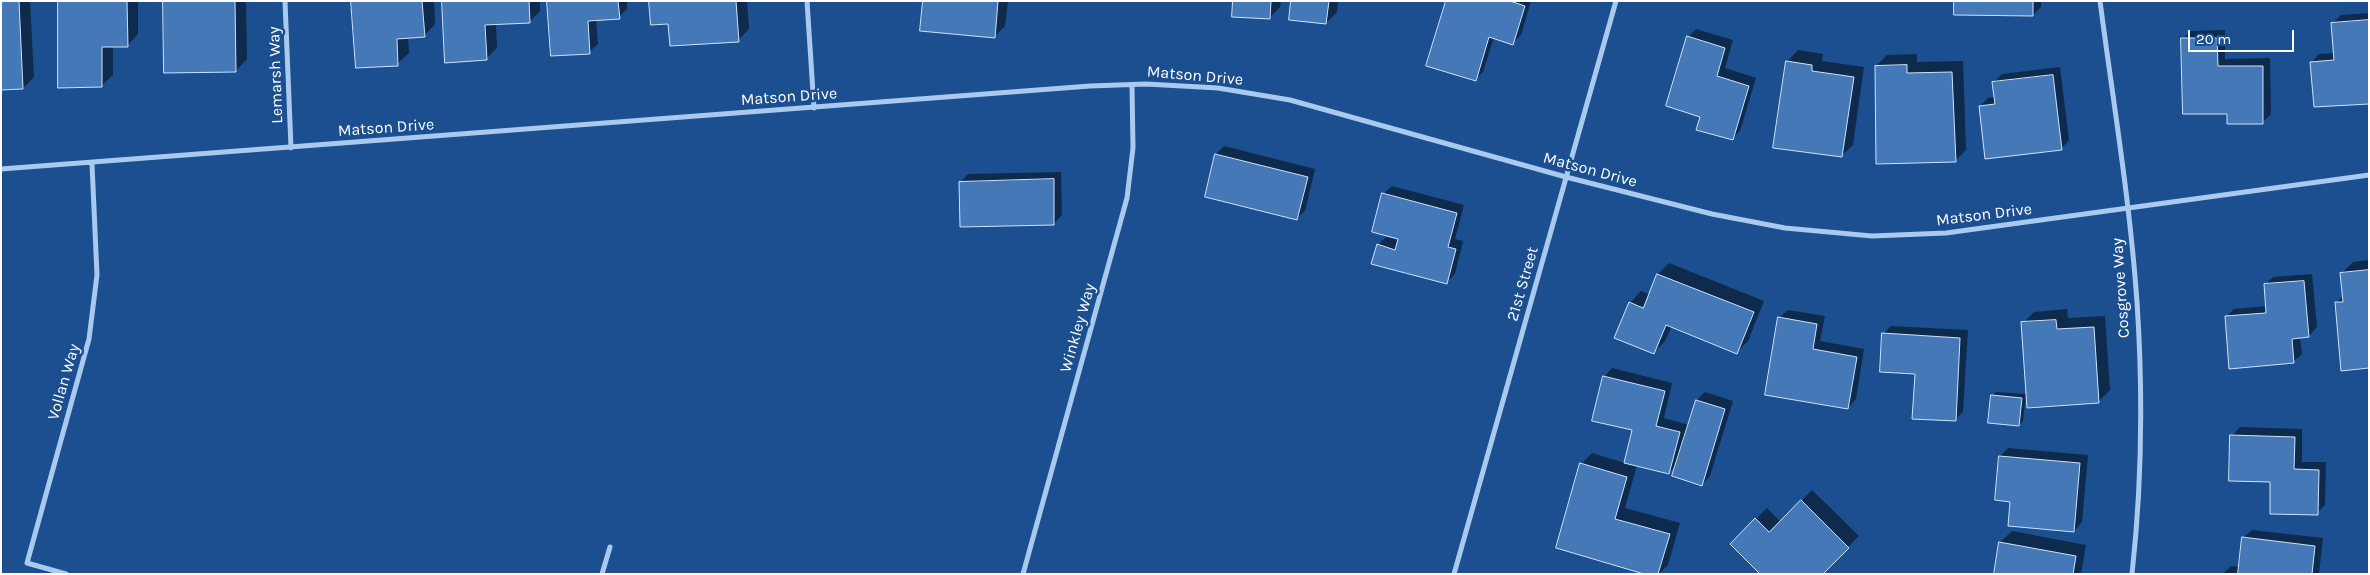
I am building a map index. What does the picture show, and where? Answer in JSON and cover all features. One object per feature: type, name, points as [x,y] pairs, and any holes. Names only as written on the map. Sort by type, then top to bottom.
[{"type":"street","name":"Lemarsh Way","points":[[285,1],[291,148]]},
{"type":"street","points":[[808,1],[814,108]]},
{"type":"street","name":"21st Street","points":[[1454,574],[1616,1]]},
{"type":"street","name":"Cosgrove Way","points":[[2100,1],[2128,209],[2137,302],[2141,435],[2132,574]]},
{"type":"street","name":"Matson Drive","points":[[1,169],[92,164],[1132,84],[1218,88],[1290,100],[1566,177],[1712,214],[1767,225],[1872,236],[1946,233],[2369,175]]},
{"type":"street","name":"Winkley Way","points":[[1023,574],[1127,198],[1133,148],[1132,84]]},
{"type":"street","name":"Vollan Way","points":[[66,574],[27,563],[89,340],[97,275],[92,164]]},
{"type":"street","points":[[602,574],[610,547]]},
{"type":"building","points":[[1,1],[19,1],[23,89],[1,90]]},
{"type":"building","points":[[58,1],[127,1],[128,47],[102,47],[102,87],[58,88]]},
{"type":"building","points":[[163,1],[235,1],[236,72],[164,73]]},
{"type":"building","points":[[351,1],[422,1],[425,37],[397,39],[398,66],[356,68]]},
{"type":"building","points":[[442,1],[529,1],[530,23],[485,25],[487,60],[445,63]]},
{"type":"building","points":[[547,1],[618,1],[620,19],[588,21],[590,54],[551,56]]},
{"type":"building","points":[[649,1],[736,1],[739,42],[670,46],[668,24],[651,25]]},
{"type":"building","points":[[923,1],[998,1],[995,38],[920,31]]},
{"type":"building","points":[[1233,1],[1271,1],[1270,19],[1232,17]]},
{"type":"building","points":[[1291,1],[1329,1],[1326,24],[1289,20]]},
{"type":"building","points":[[1446,1],[1510,1],[1525,6],[1513,45],[1489,37],[1476,81],[1426,66]]},
{"type":"building","points":[[1954,1],[2033,1],[2033,16],[1954,15]]},
{"type":"building","points":[[2369,20],[2369,104],[2314,107],[2310,62],[2334,60],[2331,23]]},
{"type":"building","points":[[1687,36],[1725,48],[1717,76],[1749,86],[1733,140],[1696,130],[1700,117],[1666,106]]},
{"type":"building","points":[[2181,38],[2217,38],[2218,66],[2263,66],[2263,124],[2227,124],[2227,114],[2183,114]]},
{"type":"building","points":[[1786,61],[1812,65],[1812,71],[1854,77],[1842,157],[1773,148]]},
{"type":"building","points":[[1907,65],[1907,73],[1952,72],[1956,162],[1876,164],[1875,66]]},
{"type":"building","points":[[2053,75],[2062,150],[1985,159],[1979,106],[1995,104],[1992,82]]},
{"type":"building","points":[[1215,154],[1308,177],[1297,220],[1205,197]]},
{"type":"building","points":[[1054,179],[1054,225],[960,227],[959,182]]},
{"type":"building","points":[[1382,193],[1457,213],[1448,247],[1456,249],[1447,284],[1371,264],[1377,244],[1395,250],[1398,239],[1372,232]]},
{"type":"building","points":[[2369,270],[2369,368],[2341,371],[2335,302],[2343,302],[2340,273]]},
{"type":"building","points":[[1657,274],[1754,312],[1737,354],[1666,325],[1654,354],[1614,338],[1629,302],[1643,308]]},
{"type":"building","points":[[2304,281],[2309,337],[2292,339],[2294,363],[2229,369],[2225,316],[2266,313],[2264,284]]},
{"type":"building","points":[[1778,317],[1817,324],[1813,349],[1857,357],[1848,409],[1765,395]]},
{"type":"building","points":[[2056,320],[2057,329],[2094,327],[2099,403],[2027,408],[2021,322]]},
{"type":"building","points":[[1882,333],[1960,338],[1956,421],[1912,419],[1915,374],[1880,372]]},
{"type":"building","points":[[1603,376],[1665,391],[1656,426],[1680,432],[1669,474],[1624,463],[1632,430],[1592,421]]},
{"type":"building","points":[[1991,395],[2022,398],[2019,426],[1988,423]]},
{"type":"building","points":[[1696,400],[1725,409],[1702,486],[1672,476]]},
{"type":"building","points":[[2230,435],[2295,437],[2294,469],[2319,470],[2318,515],[2270,514],[2270,482],[2229,481]]},
{"type":"building","points":[[1999,456],[2080,463],[2074,532],[2008,526],[2010,502],[1995,500]]},
{"type":"building","points":[[1580,463],[1627,477],[1615,519],[1670,534],[1658,574],[1644,574],[1556,548]]},
{"type":"building","points":[[1801,500],[1849,548],[1823,574],[1760,574],[1730,544],[1755,518],[1769,532]]},
{"type":"building","points":[[2242,537],[2315,546],[2312,574],[2238,574]]},
{"type":"building","points":[[1999,542],[2076,556],[2073,574],[1994,574]]}]
